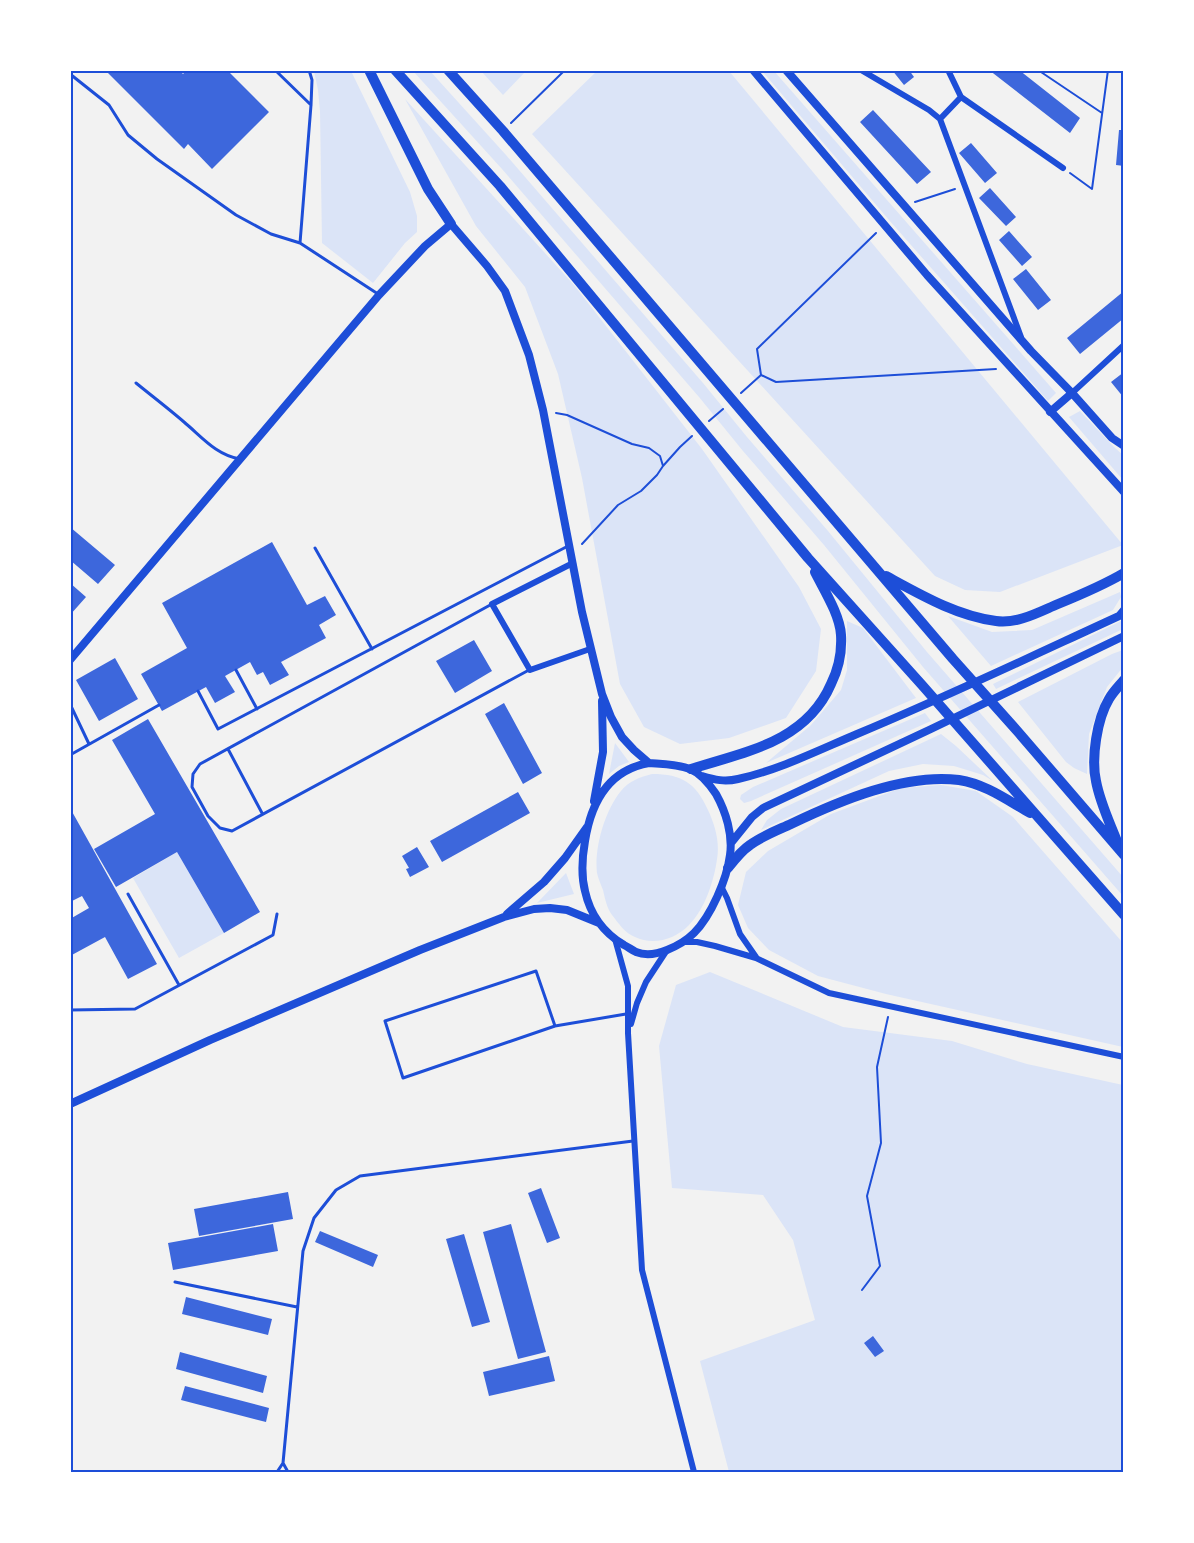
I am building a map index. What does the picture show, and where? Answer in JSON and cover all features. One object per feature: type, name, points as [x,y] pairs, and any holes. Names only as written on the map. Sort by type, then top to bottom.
[{"type":"highway","points":[[369,70],[428,189],[451,224]]},
{"type":"highway","points":[[395,70],[500,186],[808,558],[1124,915]]},
{"type":"highway","points":[[448,70],[503,131],[739,410],[1122,854]]},
{"type":"highway","points":[[696,772],[779,739],[806,721],[826,698],[840,656],[841,634],[833,606],[808,558]]},
{"type":"highway","points":[[881,573],[933,601],[998,621],[1024,618],[1103,586],[1124,573]]},
{"type":"highway","points":[[1122,854],[1101,798],[1096,780],[1095,763],[1098,727],[1108,700],[1124,680]]},
{"type":"highway","points":[[728,868],[738,855],[752,844],[823,809],[888,786],[912,781],[934,778],[961,781],[987,788],[1038,818]]},
{"type":"main road","points":[[451,224],[505,291],[529,355],[543,410],[590,649],[602,694],[622,736],[649,763]]},
{"type":"main road","points":[[592,812],[601,794],[614,779],[630,768],[649,763],[696,772],[715,780],[726,781],[774,769],[915,710],[1119,616],[1124,610]]},
{"type":"main road","points":[[731,843],[752,817],[763,808],[1124,636]]},
{"type":"main road","points":[[602,694],[603,752],[584,847],[582,878],[592,912],[600,924],[615,939],[637,952],[648,954],[667,950],[696,932],[705,920],[722,886],[728,868],[731,843],[724,810],[712,788],[696,772]]},
{"type":"main road","points":[[504,917],[544,882],[565,858],[588,825]]},
{"type":"main road","points":[[70,1104],[210,1040],[420,950],[504,917],[534,909],[550,908],[567,910],[600,924]]},
{"type":"street","points":[[753,70],[884,226],[1124,492]]},
{"type":"street","points":[[786,70],[1022,340],[1112,438],[1124,446]]},
{"type":"street","points":[[861,70],[929,110],[940,119],[1022,340]]},
{"type":"street","points":[[948,70],[961,97],[1063,168]]},
{"type":"street","points":[[940,119],[961,97]]},
{"type":"street","points":[[70,660],[380,295],[425,246],[451,224]]},
{"type":"street","points":[[1050,412],[1124,345]]},
{"type":"street","points":[[572,559],[492,604],[531,670],[590,649]]},
{"type":"street","points":[[722,886],[740,934],[756,958]]},
{"type":"street","points":[[615,939],[628,986],[628,1033],[642,1270],[694,1473]]},
{"type":"street","points":[[683,942],[697,942],[756,958],[829,993],[1124,1057]]},
{"type":"street","points":[[628,1033],[646,982],[667,950]]},
{"type":"lane","points":[[275,70],[311,105]]},
{"type":"lane","points":[[300,243],[311,105],[312,80],[309,70]]},
{"type":"lane","points":[[70,74],[109,105],[128,135],[157,159],[236,215],[271,234],[300,243],[380,295]]},
{"type":"lane","points":[[136,383],[210,446],[229,457],[241,459]]},
{"type":"lane","points":[[198,691],[218,729],[570,545]]},
{"type":"lane","points":[[315,548],[372,649]]},
{"type":"lane","points":[[492,604],[200,764],[193,774],[192,787],[208,816],[220,828],[232,831],[531,670]]},
{"type":"lane","points":[[236,670],[257,709]]},
{"type":"lane","points":[[70,704],[89,744]]},
{"type":"lane","points":[[70,755],[159,705]]},
{"type":"lane","points":[[228,749],[262,813]]},
{"type":"lane","points":[[128,894],[179,985]]},
{"type":"lane","points":[[70,1010],[135,1009],[273,935],[277,914]]},
{"type":"lane","points":[[555,1026],[536,971],[385,1022],[403,1078],[555,1026],[628,1014]]},
{"type":"lane","points":[[277,1473],[283,1463],[303,1251],[314,1218],[336,1190],[360,1176],[634,1141]]},
{"type":"lane","points":[[175,1282],[297,1307]]},
{"type":"lane","points":[[283,1463],[288,1473]]},
{"type":"path","points":[[503,131],[565,70]]},
{"type":"path","points":[[1038,70],[1102,113]]},
{"type":"path","points":[[1063,168],[1092,189],[1108,70]]},
{"type":"path","points":[[903,206],[965,186]]},
{"type":"path","points":[[761,375],[758,349],[884,226]]},
{"type":"path","points":[[761,375],[776,382],[1012,368]]},
{"type":"path","points":[[737,396],[761,375]]},
{"type":"path","points":[[704,425],[729,404]]},
{"type":"path","points":[[543,410],[567,415],[632,444],[649,448],[660,456],[663,466]]},
{"type":"path","points":[[572,559],[618,505],[641,491],[696,432]]},
{"type":"path","points":[[862,1290],[880,1266],[867,1196],[881,1143],[877,1067],[890,1006]]},
{"type":"shaded area","points":[[314,71],[351,71],[410,192],[417,216],[417,232],[405,243],[373,283],[322,243],[320,111]]},
{"type":"shaded area","points":[[413,71],[430,71],[506,155],[703,383],[927,652],[1123,877],[1123,896],[923,667],[699,397],[502,169]]},
{"type":"shaded area","points":[[481,71],[526,71],[503,95]]},
{"type":"shaded area","points":[[597,71],[729,71],[1123,545],[1000,592],[965,590],[935,576],[532,134]]},
{"type":"shaded area","points":[[762,71],[774,71],[1056,393],[1048,401],[889,220]]},
{"type":"shaded area","points":[[405,99],[574,285],[702,449],[799,587],[821,629],[816,671],[786,718],[729,738],[680,744],[644,727],[620,684],[582,478],[558,374],[525,287],[476,226]]},
{"type":"shaded area","points":[[1080,411],[1123,455],[1123,480],[1069,417]]},
{"type":"shaded area","points":[[1120,592],[1121,597],[1113,610],[991,666],[948,616],[992,632],[1032,630]]},
{"type":"shaded area","points":[[1123,620],[1123,629],[996,689],[993,684]]},
{"type":"shaded area","points":[[847,621],[863,628],[916,698],[766,763],[811,725],[841,690],[847,670]]},
{"type":"shaded area","points":[[1123,650],[1123,667],[1107,687],[1089,734],[1087,774],[1066,762],[1018,702]]},
{"type":"shaded area","points":[[925,713],[931,721],[751,801],[744,803],[740,799],[741,795],[753,787]]},
{"type":"shaded area","points":[[941,734],[993,781],[983,775],[954,766],[923,764],[889,771],[761,830],[767,820],[781,809]]},
{"type":"shaded area","points":[[615,743],[629,762],[609,774]]},
{"type":"shaded area","points":[[652,774],[680,778],[693,787],[713,822],[718,853],[711,885],[700,911],[684,930],[657,941],[642,940],[622,928],[607,906],[597,873],[599,841],[615,799],[631,782]]},
{"type":"shaded area","points":[[941,785],[976,791],[1013,817],[1123,943],[1123,1047],[886,994],[818,976],[769,950],[748,928],[738,905],[746,872],[768,851],[831,814],[901,788]]},
{"type":"shaded area","points":[[177,852],[224,933],[179,958],[133,878]]},
{"type":"shaded area","points":[[566,873],[574,894],[537,903]]},
{"type":"shaded area","points":[[710,972],[843,1027],[952,1041],[1027,1064],[1123,1085],[1123,1472],[729,1472],[700,1361],[815,1320],[793,1240],[763,1195],[672,1188],[659,1046],[676,985]]},
{"type":"building","points":[[105,70],[179,70],[183,74],[187,70],[227,70],[269,112],[212,169],[188,144],[184,149]]},
{"type":"building","points":[[892,70],[909,70],[914,77],[904,85]]},
{"type":"building","points":[[989,70],[1019,70],[1080,118],[1070,133]]},
{"type":"building","points":[[873,110],[931,172],[917,184],[860,122]]},
{"type":"building","points":[[1119,130],[1124,130],[1124,166],[1116,165]]},
{"type":"building","points":[[971,143],[997,173],[985,183],[959,153]]},
{"type":"building","points":[[990,188],[1016,217],[1006,226],[979,198]]},
{"type":"building","points":[[1009,231],[1032,257],[1022,266],[999,240]]},
{"type":"building","points":[[1026,269],[1051,300],[1038,310],[1013,279]]},
{"type":"building","points":[[1124,291],[1124,318],[1080,354],[1067,338]]},
{"type":"building","points":[[1124,372],[1124,398],[1111,382]]},
{"type":"building","points":[[70,527],[115,565],[98,584],[70,560]]},
{"type":"building","points":[[272,542],[307,605],[325,596],[336,615],[319,625],[326,638],[281,662],[289,675],[270,685],[263,672],[257,675],[250,662],[225,676],[235,692],[215,703],[206,687],[162,711],[141,674],[187,648],[162,603]]},
{"type":"building","points":[[70,583],[86,597],[70,615]]},
{"type":"building","points":[[474,640],[492,671],[455,693],[436,661]]},
{"type":"building","points":[[115,658],[138,699],[99,721],[76,680]]},
{"type":"building","points":[[504,703],[542,773],[523,784],[485,714]]},
{"type":"building","points":[[148,719],[260,912],[224,933],[177,852],[116,887],[94,849],[155,814],[112,740]]},
{"type":"building","points":[[518,792],[530,813],[442,862],[430,841]]},
{"type":"building","points":[[70,808],[157,964],[128,979],[105,937],[70,956],[70,919],[89,908],[82,896],[70,902]]},
{"type":"building","points":[[417,847],[429,867],[410,877],[406,869],[409,868],[402,856]]},
{"type":"building","points":[[541,1188],[560,1238],[547,1243],[528,1193]]},
{"type":"building","points":[[288,1192],[293,1219],[199,1236],[194,1209]]},
{"type":"building","points":[[273,1224],[278,1251],[173,1270],[168,1243]]},
{"type":"building","points":[[511,1224],[546,1352],[518,1359],[483,1232]]},
{"type":"building","points":[[320,1231],[378,1255],[373,1267],[315,1242]]},
{"type":"building","points":[[464,1234],[490,1322],[472,1327],[446,1239]]},
{"type":"building","points":[[186,1297],[272,1319],[268,1335],[182,1314]]},
{"type":"building","points":[[873,1336],[884,1351],[875,1357],[864,1343]]},
{"type":"building","points":[[180,1352],[267,1376],[263,1393],[176,1369]]},
{"type":"building","points":[[549,1356],[555,1381],[489,1396],[483,1372]]},
{"type":"building","points":[[185,1386],[269,1408],[266,1422],[181,1400]]}]
